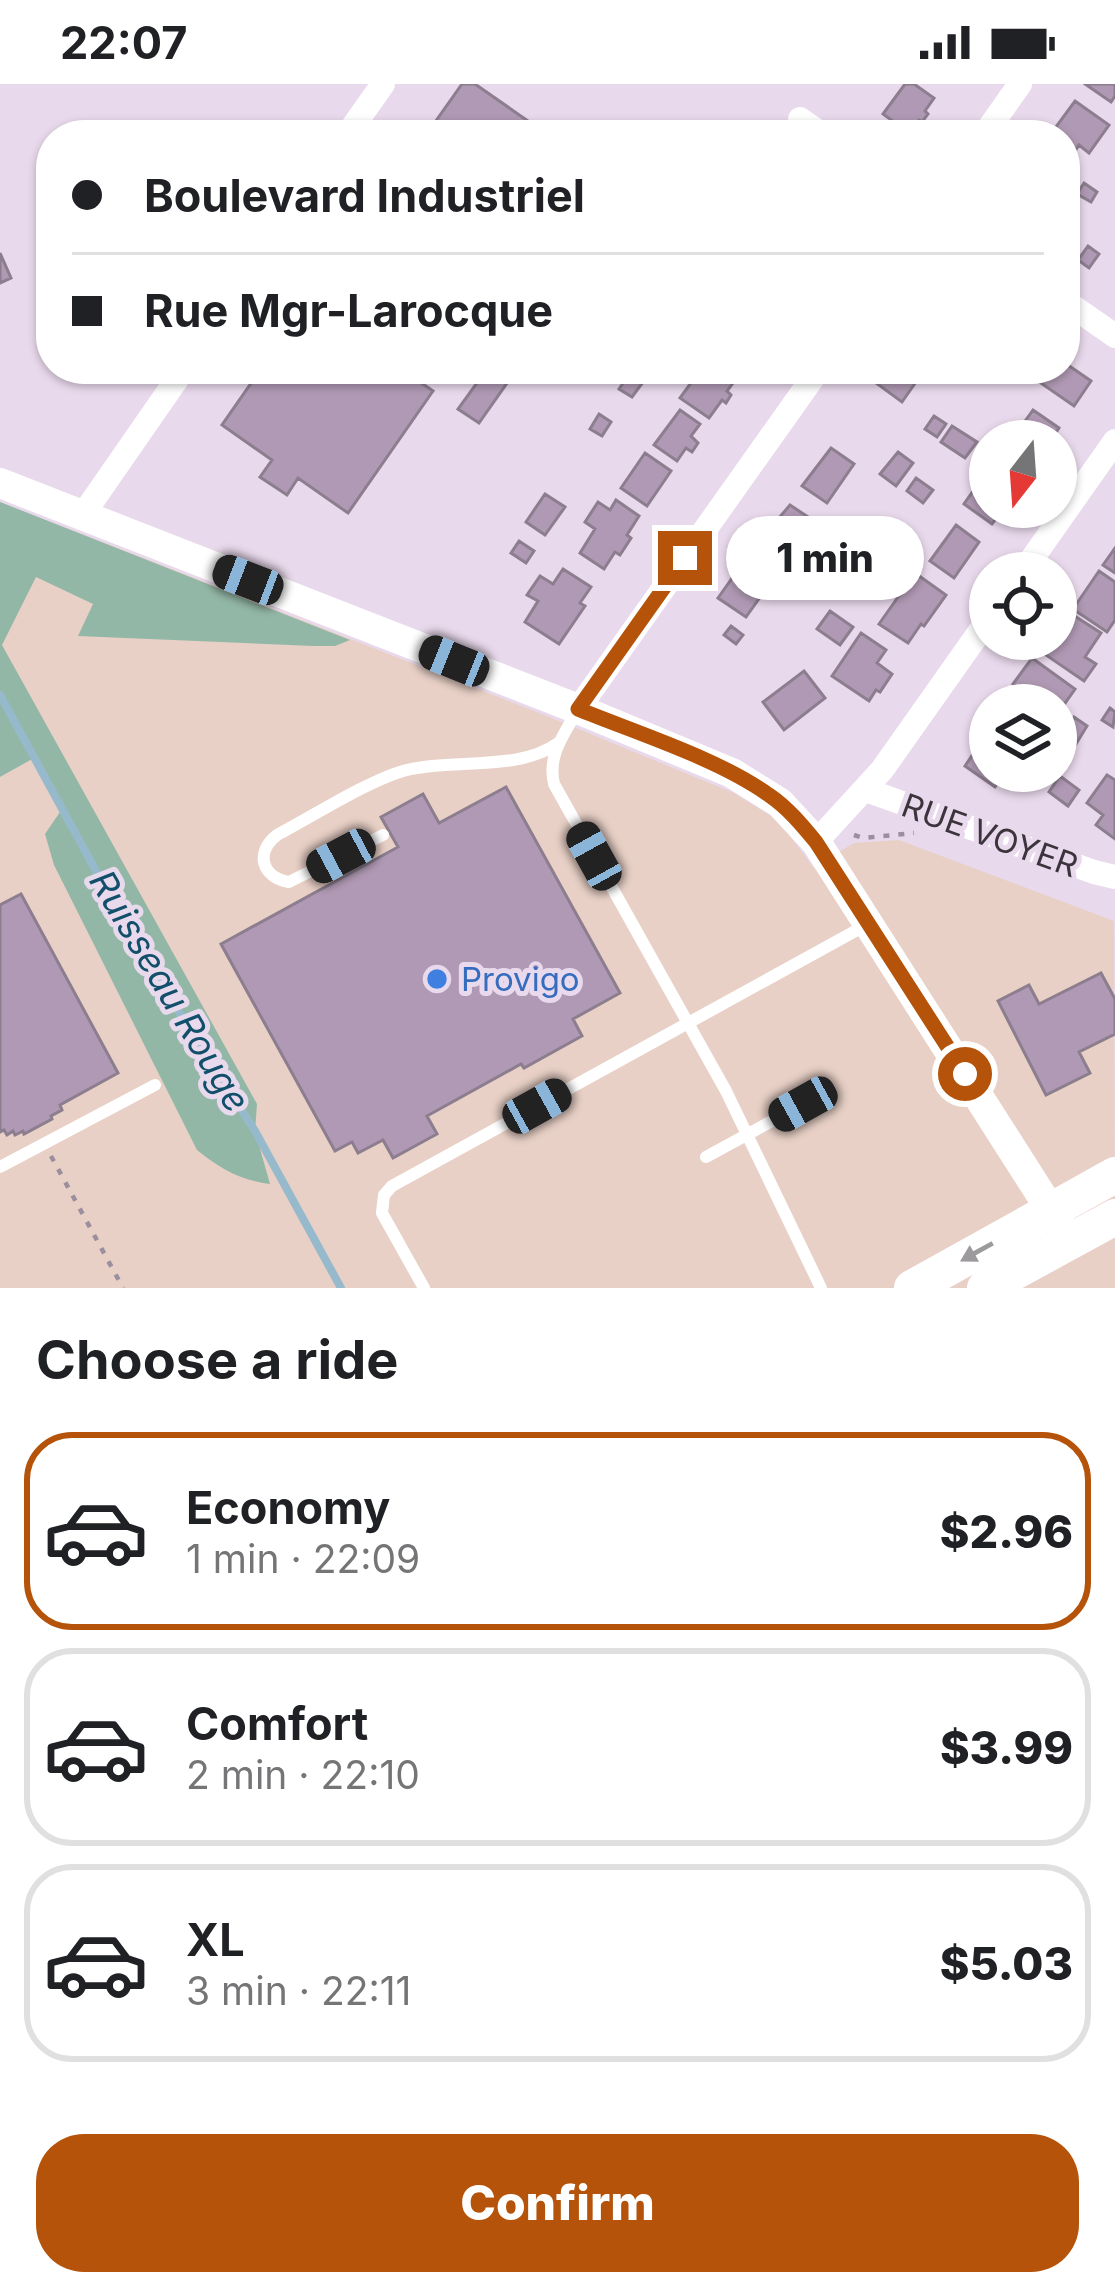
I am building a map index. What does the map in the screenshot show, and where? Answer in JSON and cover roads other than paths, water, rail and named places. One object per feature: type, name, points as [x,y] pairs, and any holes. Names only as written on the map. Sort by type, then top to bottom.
[{"type":"main road","points":[[912,1288],[1115,1175]]},
{"type":"main road","points":[[986,1288],[1115,1216]]},
{"type":"street","points":[[358,120],[383,84]]},
{"type":"street","points":[[995,120],[1020,84]]},
{"type":"street","points":[[1080,312],[1115,336]]},
{"type":"street","points":[[82,516],[174,384]]},
{"type":"street","points":[[578,709],[808,384]]},
{"type":"street","points":[[1037,552],[1115,441]]},
{"type":"street","points":[[0,483],[578,709],[749,782],[824,834],[869,924],[1070,1241]]},
{"type":"street","points":[[824,834],[866,790],[969,646]]},
{"type":"street","name":"RUE VOYER","points":[[866,790],[1115,877]]},
{"type":"lane","points":[[578,709],[552,762],[554,784],[748,1134],[821,1288]]},
{"type":"lane","points":[[383,835],[289,882],[268,873],[263,863],[268,842],[277,835],[391,775],[425,766],[530,758],[559,742]]},
{"type":"lane","points":[[424,1288],[382,1213],[387,1190],[869,924]]},
{"type":"lane","points":[[0,1167],[155,1085]]},
{"type":"lane","points":[[706,1157],[803,1104]]},
{"type":"waterway","name":"Ruisseau Rouge","points":[[0,695],[138,948],[255,1131],[341,1288]]},
{"type":"place","name":"Provigo","points":[[437,979]]}]
